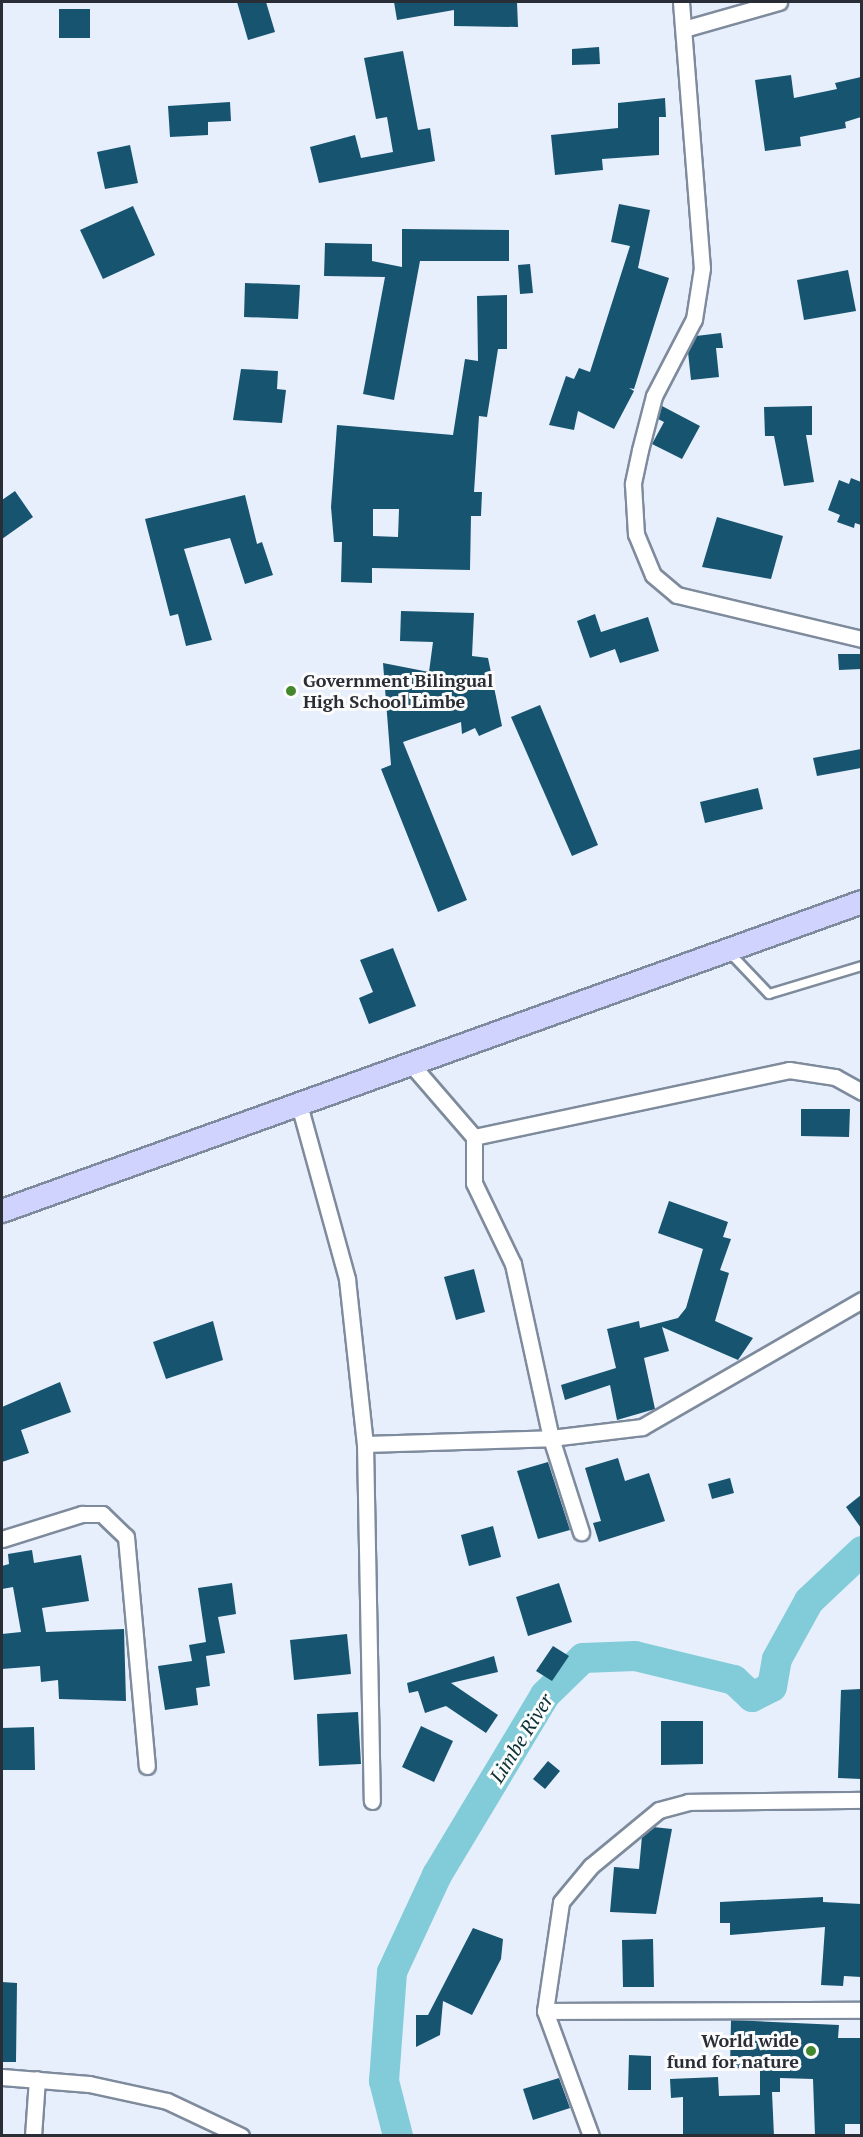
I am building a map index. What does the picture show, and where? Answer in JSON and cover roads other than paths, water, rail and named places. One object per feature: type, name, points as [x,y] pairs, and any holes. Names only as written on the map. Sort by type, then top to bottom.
[{"type":"main road","points":[[2,1210],[300,1108],[411,1064],[861,902]]},
{"type":"street","points":[[681,2],[702,268],[694,319],[654,396],[640,450],[633,484],[636,534],[653,575],[677,595],[861,639]]},
{"type":"street","points":[[684,29],[779,2]]},
{"type":"street","points":[[411,1064],[474,1137],[474,1183],[513,1264],[551,1438],[581,1532]]},
{"type":"street","points":[[474,1137],[789,1070],[835,1077],[861,1092]]},
{"type":"street","points":[[300,1108],[347,1279],[365,1444],[372,1801]]},
{"type":"street","points":[[365,1444],[551,1438],[642,1427],[861,1300]]},
{"type":"street","points":[[2,1539],[82,1514],[102,1514],[126,1537],[147,1766]]},
{"type":"street","points":[[591,2136],[545,2011],[561,1902],[591,1866],[659,1810],[688,1802],[861,1800]]},
{"type":"street","points":[[545,2011],[861,2010]]},
{"type":"street","points":[[2,2077],[37,2079],[167,2101],[241,2136]]},
{"type":"street","points":[[33,2136],[37,2079]]},
{"type":"lane","points":[[728,951],[769,994],[861,966]]},
{"type":"waterway","name":"Limbe River","points":[[398,2136],[384,2081],[392,1972],[437,1875],[545,1695],[583,1658],[635,1656],[734,1680],[752,1697],[772,1687],[777,1659],[809,1601],[862,1551]]},
{"type":"place","name":"Government Bilingual High School Limbe","points":[[291,691]]},
{"type":"place","name":"World wide fund for nature","points":[[811,2051]]}]
